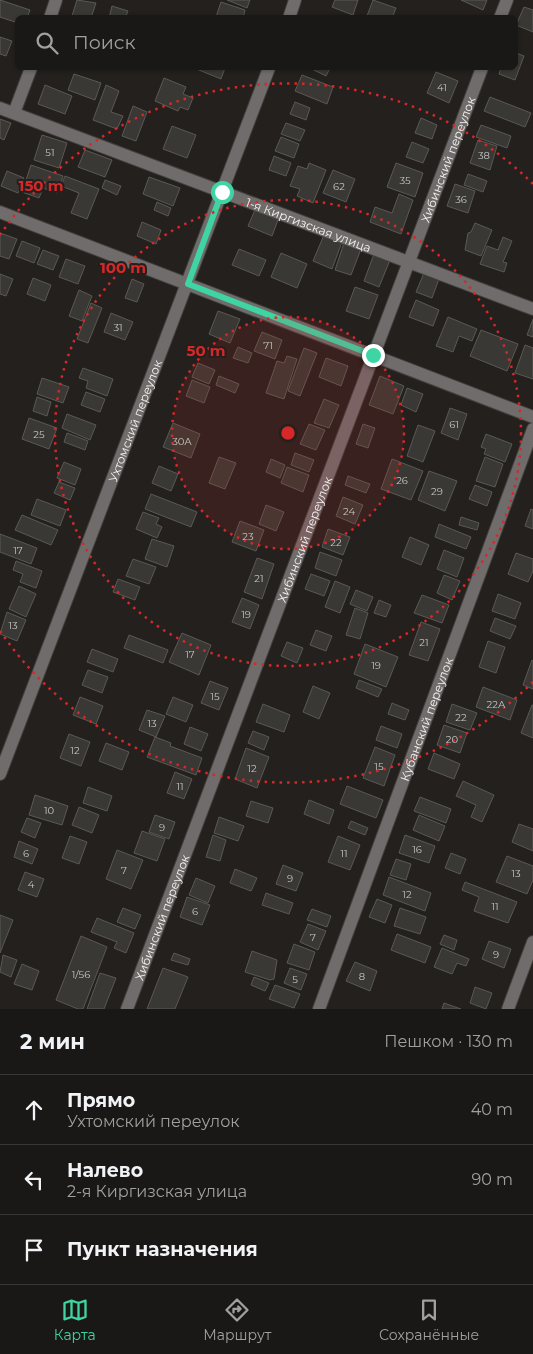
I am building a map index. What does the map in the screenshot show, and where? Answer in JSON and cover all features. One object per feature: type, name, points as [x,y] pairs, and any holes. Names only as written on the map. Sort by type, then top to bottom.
[{"type":"street","points":[[51,15],[56,0]]},
{"type":"street","points":[[290,15],[295,0]]},
{"type":"street","points":[[501,15],[507,0]]},
{"type":"street","points":[[14,113],[30,70]]},
{"type":"street","name":"Ухтомский переулок","points":[[0,774],[269,70]]},
{"type":"street","name":"Хибинский переулок","points":[[126,1009],[481,70]]},
{"type":"street","name":"1-я Киргизская улица","points":[[0,108],[533,309]]},
{"type":"street","points":[[0,212],[533,417]]},
{"type":"street","name":"Кубанский переулок","points":[[319,1009],[533,429]]},
{"type":"street","points":[[508,1009],[533,942]]},
{"type":"building","points":[[0,0],[30,10],[28,15],[15,15],[15,22],[0,17]]},
{"type":"building","points":[[77,0],[96,3],[92,15],[72,15]]},
{"type":"building","points":[[227,0],[250,0],[247,8]]},
{"type":"building","points":[[335,0],[358,0],[353,15],[332,7]]},
{"type":"building","points":[[373,0],[396,8],[393,15],[367,15]]},
{"type":"building","points":[[461,0],[487,0],[483,10]]},
{"type":"building","points":[[221,2],[245,10],[244,15],[217,15]]},
{"type":"building","points":[[112,6],[128,11],[126,15],[110,15]]},
{"type":"building","points":[[524,7],[533,10],[533,32],[518,26],[518,20]]},
{"type":"building","points":[[0,37],[12,41],[6,56],[0,54]]},
{"type":"building","points":[[518,54],[524,56],[515,80],[499,74],[500,70],[518,70]]},
{"type":"building","points":[[199,70],[224,70],[221,79]]},
{"type":"building","points":[[314,70],[329,70],[326,76]]},
{"type":"building","points":[[436,72],[458,81],[449,103],[427,93]]},
{"type":"building","points":[[74,74],[101,83],[95,100],[68,90]]},
{"type":"building","points":[[302,75],[333,87],[327,104],[295,91]]},
{"type":"building","points":[[164,78],[186,87],[183,94],[193,98],[188,110],[180,107],[178,111],[155,101]]},
{"type":"building","points":[[45,85],[72,96],[65,114],[38,104]]},
{"type":"building","points":[[106,85],[119,91],[111,112],[123,116],[117,129],[93,120]]},
{"type":"building","points":[[490,97],[531,113],[525,127],[484,111]]},
{"type":"building","points":[[295,102],[310,108],[306,120],[290,114]]},
{"type":"building","points":[[133,106],[147,112],[136,141],[122,136]]},
{"type":"building","points":[[421,118],[437,125],[432,139],[415,133]]},
{"type":"building","points":[[0,119],[11,123],[4,140],[0,138]]},
{"type":"building","points":[[286,123],[305,130],[300,141],[281,134]]},
{"type":"building","points":[[481,125],[511,136],[507,148],[476,137]]},
{"type":"building","points":[[172,126],[196,135],[187,158],[163,149]]},
{"type":"building","points":[[42,135],[67,143],[59,168],[34,160]]},
{"type":"building","points":[[281,137],[299,144],[294,158],[275,151]]},
{"type":"building","points":[[478,140],[497,146],[490,170],[470,163]]},
{"type":"building","points":[[412,142],[429,149],[423,163],[406,157]]},
{"type":"building","points":[[85,150],[112,160],[105,177],[78,167]]},
{"type":"building","points":[[274,156],[291,163],[286,176],[269,170]]},
{"type":"building","points":[[309,163],[326,170],[313,203],[297,196],[300,189],[290,186],[298,166],[307,169]]},
{"type":"building","points":[[396,163],[423,173],[415,197],[387,187]]},
{"type":"building","points":[[31,165],[63,176],[57,193],[43,188],[39,198],[22,192]]},
{"type":"building","points":[[333,170],[355,179],[346,202],[323,193]]},
{"type":"building","points":[[7,171],[24,178],[18,193],[1,186]]},
{"type":"building","points":[[468,174],[487,181],[483,192],[464,185]]},
{"type":"building","points":[[65,176],[99,189],[87,219],[71,213],[79,193],[61,186]]},
{"type":"building","points":[[149,177],[180,188],[173,206],[143,194]]},
{"type":"building","points":[[105,180],[121,186],[117,195],[102,188]]},
{"type":"building","points":[[455,184],[475,191],[468,213],[447,206]]},
{"type":"building","points":[[399,194],[413,200],[401,234],[370,222],[375,207],[392,213]]},
{"type":"building","points":[[157,202],[171,208],[168,216],[154,210]]},
{"type":"building","points":[[255,210],[278,220],[272,236],[248,226]]},
{"type":"building","points":[[142,222],[161,230],[156,244],[137,236]]},
{"type":"building","points":[[475,223],[492,230],[481,256],[465,250],[468,233],[471,232]]},
{"type":"building","points":[[0,233],[17,239],[9,259],[0,256]]},
{"type":"building","points":[[324,235],[342,242],[332,269],[313,261]]},
{"type":"building","points":[[503,237],[512,241],[503,262],[507,263],[504,272],[480,264],[487,246],[498,250]]},
{"type":"building","points":[[22,241],[40,248],[34,263],[16,256]]},
{"type":"building","points":[[344,243],[361,249],[351,275],[335,270]]},
{"type":"building","points":[[239,249],[266,260],[259,276],[232,265]]},
{"type":"building","points":[[43,250],[59,256],[53,270],[37,264]]},
{"type":"building","points":[[281,253],[307,264],[297,288],[271,277]]},
{"type":"building","points":[[374,254],[390,260],[379,287],[364,281]]},
{"type":"building","points":[[66,259],[85,266],[78,284],[59,277]]},
{"type":"building","points":[[424,273],[439,279],[432,298],[416,292]]},
{"type":"building","points":[[0,274],[13,279],[6,296],[0,294]]},
{"type":"building","points":[[33,278],[51,285],[45,301],[27,294]]},
{"type":"building","points":[[132,279],[144,284],[137,302],[125,298]]},
{"type":"building","points":[[355,287],[378,295],[369,319],[346,311]]},
{"type":"building","points":[[79,290],[92,296],[82,321],[69,316]]},
{"type":"building","points":[[416,300],[439,310],[433,326],[409,317]]},
{"type":"building","points":[[91,303],[102,308],[88,343],[77,339]]},
{"type":"building","points":[[218,311],[240,319],[230,343],[209,334]]},
{"type":"building","points":[[111,313],[133,322],[125,340],[104,332]]},
{"type":"building","points":[[448,317],[477,329],[472,341],[459,336],[453,352],[436,346]]},
{"type":"building","points":[[533,319],[533,337],[527,335]]},
{"type":"building","points":[[481,330],[518,344],[507,371],[470,356]]},
{"type":"building","points":[[262,332],[282,340],[275,359],[254,351]]},
{"type":"building","points":[[525,345],[533,348],[533,379],[515,373]]},
{"type":"building","points":[[238,347],[252,353],[248,363],[233,358]]},
{"type":"building","points":[[304,348],[317,353],[300,396],[288,391]]},
{"type":"building","points":[[287,356],[297,359],[284,399],[266,393],[277,361],[284,363]]},
{"type":"building","points":[[326,358],[348,366],[341,386],[319,377]]},
{"type":"building","points":[[198,363],[215,370],[209,384],[192,377]]},
{"type":"building","points":[[83,368],[113,379],[107,396],[86,388],[88,381],[79,378]]},
{"type":"building","points":[[219,376],[239,384],[235,393],[216,385]]},
{"type":"building","points":[[380,376],[404,386],[393,414],[369,405]]},
{"type":"building","points":[[42,378],[69,387],[63,403],[37,394]]},
{"type":"building","points":[[192,380],[210,387],[204,403],[186,396]]},
{"type":"building","points":[[407,388],[423,394],[416,412],[401,405]]},
{"type":"building","points":[[86,392],[105,399],[100,412],[81,405]]},
{"type":"building","points":[[37,397],[51,402],[47,416],[33,411]]},
{"type":"building","points":[[324,399],[339,405],[329,428],[314,423]]},
{"type":"building","points":[[450,408],[467,414],[458,440],[441,433]]},
{"type":"building","points":[[67,414],[96,425],[90,440],[62,428]]},
{"type":"building","points":[[29,418],[57,428],[49,449],[22,439]]},
{"type":"building","points":[[173,423],[200,434],[191,458],[163,447]]},
{"type":"building","points":[[309,424],[325,430],[316,450],[300,444]]},
{"type":"building","points":[[363,424],[375,428],[368,448],[356,444]]},
{"type":"building","points":[[418,425],[435,431],[423,462],[407,456]]},
{"type":"building","points":[[67,433],[88,441],[85,450],[64,442]]},
{"type":"building","points":[[486,434],[512,444],[505,462],[484,454],[486,449],[481,447]]},
{"type":"building","points":[[295,453],[314,460],[309,472],[291,465]]},
{"type":"building","points":[[219,457],[236,463],[225,489],[209,483]]},
{"type":"building","points":[[485,457],[503,464],[495,487],[476,481]]},
{"type":"building","points":[[271,459],[285,465],[280,478],[266,472]]},
{"type":"building","points":[[392,459],[423,471],[411,500],[381,489]]},
{"type":"building","points":[[64,462],[81,469],[75,485],[57,478]]},
{"type":"building","points":[[159,466],[178,474],[171,491],[152,483]]},
{"type":"building","points":[[287,467],[309,475],[303,492],[281,483]]},
{"type":"building","points":[[429,471],[457,481],[445,511],[418,500]]},
{"type":"building","points":[[348,476],[370,484],[366,493],[345,485]]},
{"type":"building","points":[[59,482],[75,488],[70,500],[54,493]]},
{"type":"building","points":[[475,485],[492,492],[487,506],[469,499]]},
{"type":"building","points":[[151,494],[197,512],[191,527],[145,509]]},
{"type":"building","points":[[343,497],[363,505],[355,524],[336,516]]},
{"type":"building","points":[[37,499],[66,510],[60,526],[31,515]]},
{"type":"building","points":[[266,505],[284,512],[276,531],[259,524]]},
{"type":"building","points":[[531,509],[533,510],[533,529],[525,526]]},
{"type":"building","points":[[143,512],[159,518],[156,524],[162,527],[157,538],[136,529]]},
{"type":"building","points":[[22,515],[58,530],[51,545],[15,530]]},
{"type":"building","points":[[461,517],[479,523],[477,530],[459,525]]},
{"type":"building","points":[[240,521],[264,530],[256,551],[232,542]]},
{"type":"building","points":[[439,524],[471,537],[466,549],[435,537]]},
{"type":"building","points":[[328,529],[350,537],[343,555],[322,547]]},
{"type":"building","points":[[0,534],[37,548],[31,564],[0,552]]},
{"type":"building","points":[[410,537],[429,545],[421,565],[402,557]]},
{"type":"building","points":[[152,539],[174,546],[167,567],[145,559]]},
{"type":"building","points":[[444,550],[464,558],[457,577],[437,569]]},
{"type":"building","points":[[320,552],[342,560],[336,576],[315,568]]},
{"type":"building","points":[[516,553],[533,559],[533,571],[528,582],[508,574]]},
{"type":"building","points":[[257,558],[274,564],[262,599],[244,592]]},
{"type":"building","points":[[133,559],[156,567],[149,584],[126,576]]},
{"type":"building","points":[[16,561],[42,571],[36,588],[20,582],[23,574],[13,570]]},
{"type":"building","points":[[311,574],[330,581],[324,596],[305,589]]},
{"type":"building","points":[[444,575],[460,581],[452,600],[437,593]]},
{"type":"building","points":[[118,579],[140,587],[135,600],[113,592]]},
{"type":"building","points":[[335,581],[350,587],[340,613],[325,607]]},
{"type":"building","points":[[19,586],[36,594],[26,617],[9,609]]},
{"type":"building","points":[[356,590],[373,597],[367,611],[350,604]]},
{"type":"building","points":[[498,594],[521,603],[515,619],[492,611]]},
{"type":"building","points":[[422,595],[449,605],[442,623],[414,613]]},
{"type":"building","points":[[242,598],[259,605],[250,629],[232,622]]},
{"type":"building","points":[[379,600],[391,605],[386,617],[374,613]]},
{"type":"building","points":[[355,608],[368,613],[360,639],[346,635]]},
{"type":"building","points":[[7,612],[26,620],[17,641],[0,634]]},
{"type":"building","points":[[495,618],[516,626],[510,639],[490,631]]},
{"type":"building","points":[[421,622],[440,629],[428,661],[409,655]]},
{"type":"building","points":[[316,630],[332,636],[326,651],[310,645]]},
{"type":"building","points":[[182,633],[211,645],[199,675],[169,662]]},
{"type":"building","points":[[129,635],[168,650],[163,663],[124,648]]},
{"type":"building","points":[[488,641],[505,647],[496,673],[479,667]]},
{"type":"building","points":[[287,642],[303,648],[297,663],[281,656]]},
{"type":"building","points":[[365,644],[398,657],[386,687],[354,674]]},
{"type":"building","points":[[92,649],[118,659],[113,672],[87,662]]},
{"type":"building","points":[[533,661],[533,689],[523,685]]},
{"type":"building","points":[[88,670],[108,677],[102,693],[82,685]]},
{"type":"building","points":[[359,680],[382,689],[378,697],[356,688]]},
{"type":"building","points":[[210,681],[228,688],[219,710],[201,703]]},
{"type":"building","points":[[313,686],[330,693],[319,719],[303,712]]},
{"type":"building","points":[[483,687],[517,700],[510,720],[476,707]]},
{"type":"building","points":[[80,697],[103,706],[96,724],[73,715]]},
{"type":"building","points":[[173,697],[193,705],[186,722],[166,714]]},
{"type":"building","points":[[392,703],[409,710],[405,720],[388,714]]},
{"type":"building","points":[[263,704],[290,715],[284,732],[256,722]]},
{"type":"building","points":[[452,704],[477,713],[470,730],[446,722]]},
{"type":"building","points":[[533,705],[533,738],[521,733]]},
{"type":"building","points":[[147,710],[165,716],[156,737],[139,730]]},
{"type":"building","points":[[444,725],[467,733],[460,753],[437,745]]},
{"type":"building","points":[[381,726],[402,734],[397,748],[376,740]]},
{"type":"building","points":[[190,727],[208,734],[201,751],[184,744]]},
{"type":"building","points":[[253,731],[269,737],[264,750],[248,743]]},
{"type":"building","points":[[69,734],[90,742],[81,766],[60,758]]},
{"type":"building","points":[[155,737],[171,743],[170,746],[202,758],[196,775],[147,757]]},
{"type":"building","points":[[106,743],[129,752],[122,770],[99,761]]},
{"type":"building","points":[[375,747],[395,755],[384,786],[363,778]]},
{"type":"building","points":[[246,748],[269,757],[257,788],[235,779]]},
{"type":"building","points":[[434,753],[460,764],[454,779],[428,769]]},
{"type":"building","points":[[175,772],[192,779],[184,799],[167,793]]},
{"type":"building","points":[[463,781],[494,795],[482,822],[471,817],[476,805],[456,796]]},
{"type":"building","points":[[347,786],[383,800],[376,818],[340,804]]},
{"type":"building","points":[[88,787],[112,796],[107,811],[83,803]]},
{"type":"building","points":[[35,795],[68,806],[62,825],[29,815]]},
{"type":"building","points":[[420,797],[451,809],[446,823],[414,811]]},
{"type":"building","points":[[309,800],[334,810],[329,824],[304,814]]},
{"type":"building","points":[[251,801],[273,808],[268,823],[246,816]]},
{"type":"building","points":[[79,807],[99,815],[92,833],[72,825]]},
{"type":"building","points":[[155,815],[175,822],[169,839],[149,832]]},
{"type":"building","points":[[419,815],[445,826],[439,841],[413,830]]},
{"type":"building","points":[[219,817],[244,826],[238,841],[214,833]]},
{"type":"building","points":[[27,818],[41,823],[35,838],[21,832]]},
{"type":"building","points":[[351,821],[368,828],[365,835],[348,828]]},
{"type":"building","points":[[519,824],[533,829],[533,851],[512,842]]},
{"type":"building","points":[[142,831],[165,839],[157,861],[134,853]]},
{"type":"building","points":[[213,835],[226,840],[220,861],[206,857]]},
{"type":"building","points":[[405,835],[435,846],[429,863],[399,853]]},
{"type":"building","points":[[70,836],[87,842],[79,864],[62,858]]},
{"type":"building","points":[[338,836],[360,845],[350,870],[328,862]]},
{"type":"building","points":[[19,841],[38,849],[32,864],[14,857]]},
{"type":"building","points":[[117,850],[143,860],[131,889],[106,879]]},
{"type":"building","points":[[451,853],[466,859],[460,874],[445,868]]},
{"type":"building","points":[[507,856],[533,866],[533,880],[527,894],[496,882]]},
{"type":"building","points":[[396,859],[411,864],[406,880],[390,875]]},
{"type":"building","points":[[283,865],[303,873],[296,891],[276,884]]},
{"type":"building","points":[[235,869],[257,878],[251,891],[230,883]]},
{"type":"building","points":[[25,872],[44,879],[37,897],[18,890]]},
{"type":"building","points":[[389,877],[431,893],[425,911],[383,895]]},
{"type":"building","points":[[196,878],[215,886],[208,903],[189,895]]},
{"type":"building","points":[[465,882],[517,902],[508,923],[474,911],[479,897],[462,890]]},
{"type":"building","points":[[266,893],[293,903],[289,914],[262,905]]},
{"type":"building","points":[[187,897],[210,905],[202,925],[180,917]]},
{"type":"building","points":[[377,899],[392,905],[385,923],[369,917]]},
{"type":"building","points":[[123,908],[141,915],[135,929],[117,922]]},
{"type":"building","points":[[400,908],[426,917],[420,934],[394,926]]},
{"type":"building","points":[[312,909],[331,916],[327,927],[307,920]]},
{"type":"building","points":[[0,915],[13,920],[0,953]]},
{"type":"building","points":[[97,918],[134,933],[126,953],[114,948],[117,942],[91,932]]},
{"type":"building","points":[[308,924],[326,931],[318,950],[300,942]]},
{"type":"building","points":[[397,934],[431,947],[425,963],[391,950]]},
{"type":"building","points":[[444,935],[457,940],[454,950],[440,944]]},
{"type":"building","points":[[81,936],[107,947],[83,1009],[78,1009],[56,1000]]},
{"type":"building","points":[[489,941],[511,949],[504,968],[482,959]]},
{"type":"building","points":[[294,944],[315,952],[309,970],[287,963]]},
{"type":"building","points":[[442,948],[469,959],[466,966],[457,963],[452,974],[434,967]]},
{"type":"building","points":[[252,951],[277,960],[274,979],[270,980],[245,972]]},
{"type":"building","points":[[174,953],[190,959],[188,965],[171,960]]},
{"type":"building","points":[[3,955],[17,960],[11,977],[0,972]]},
{"type":"building","points":[[355,962],[377,971],[370,991],[346,981]]},
{"type":"building","points":[[22,964],[39,971],[32,990],[14,984]]},
{"type":"building","points":[[163,968],[188,977],[175,1009],[147,1009]]},
{"type":"building","points":[[290,968],[307,974],[301,990],[284,983]]},
{"type":"building","points":[[100,973],[116,978],[104,1009],[87,1009]]},
{"type":"building","points":[[254,977],[269,983],[265,991],[251,985]]},
{"type":"building","points":[[275,985],[300,994],[294,1008],[269,999]]},
{"type":"building","points":[[475,987],[492,993],[486,1009],[470,1003]]},
{"type":"building","points":[[444,1003],[461,1009],[442,1009]]},
{"type":"route","points":[[222,192],[188,284],[373,355]]}]
